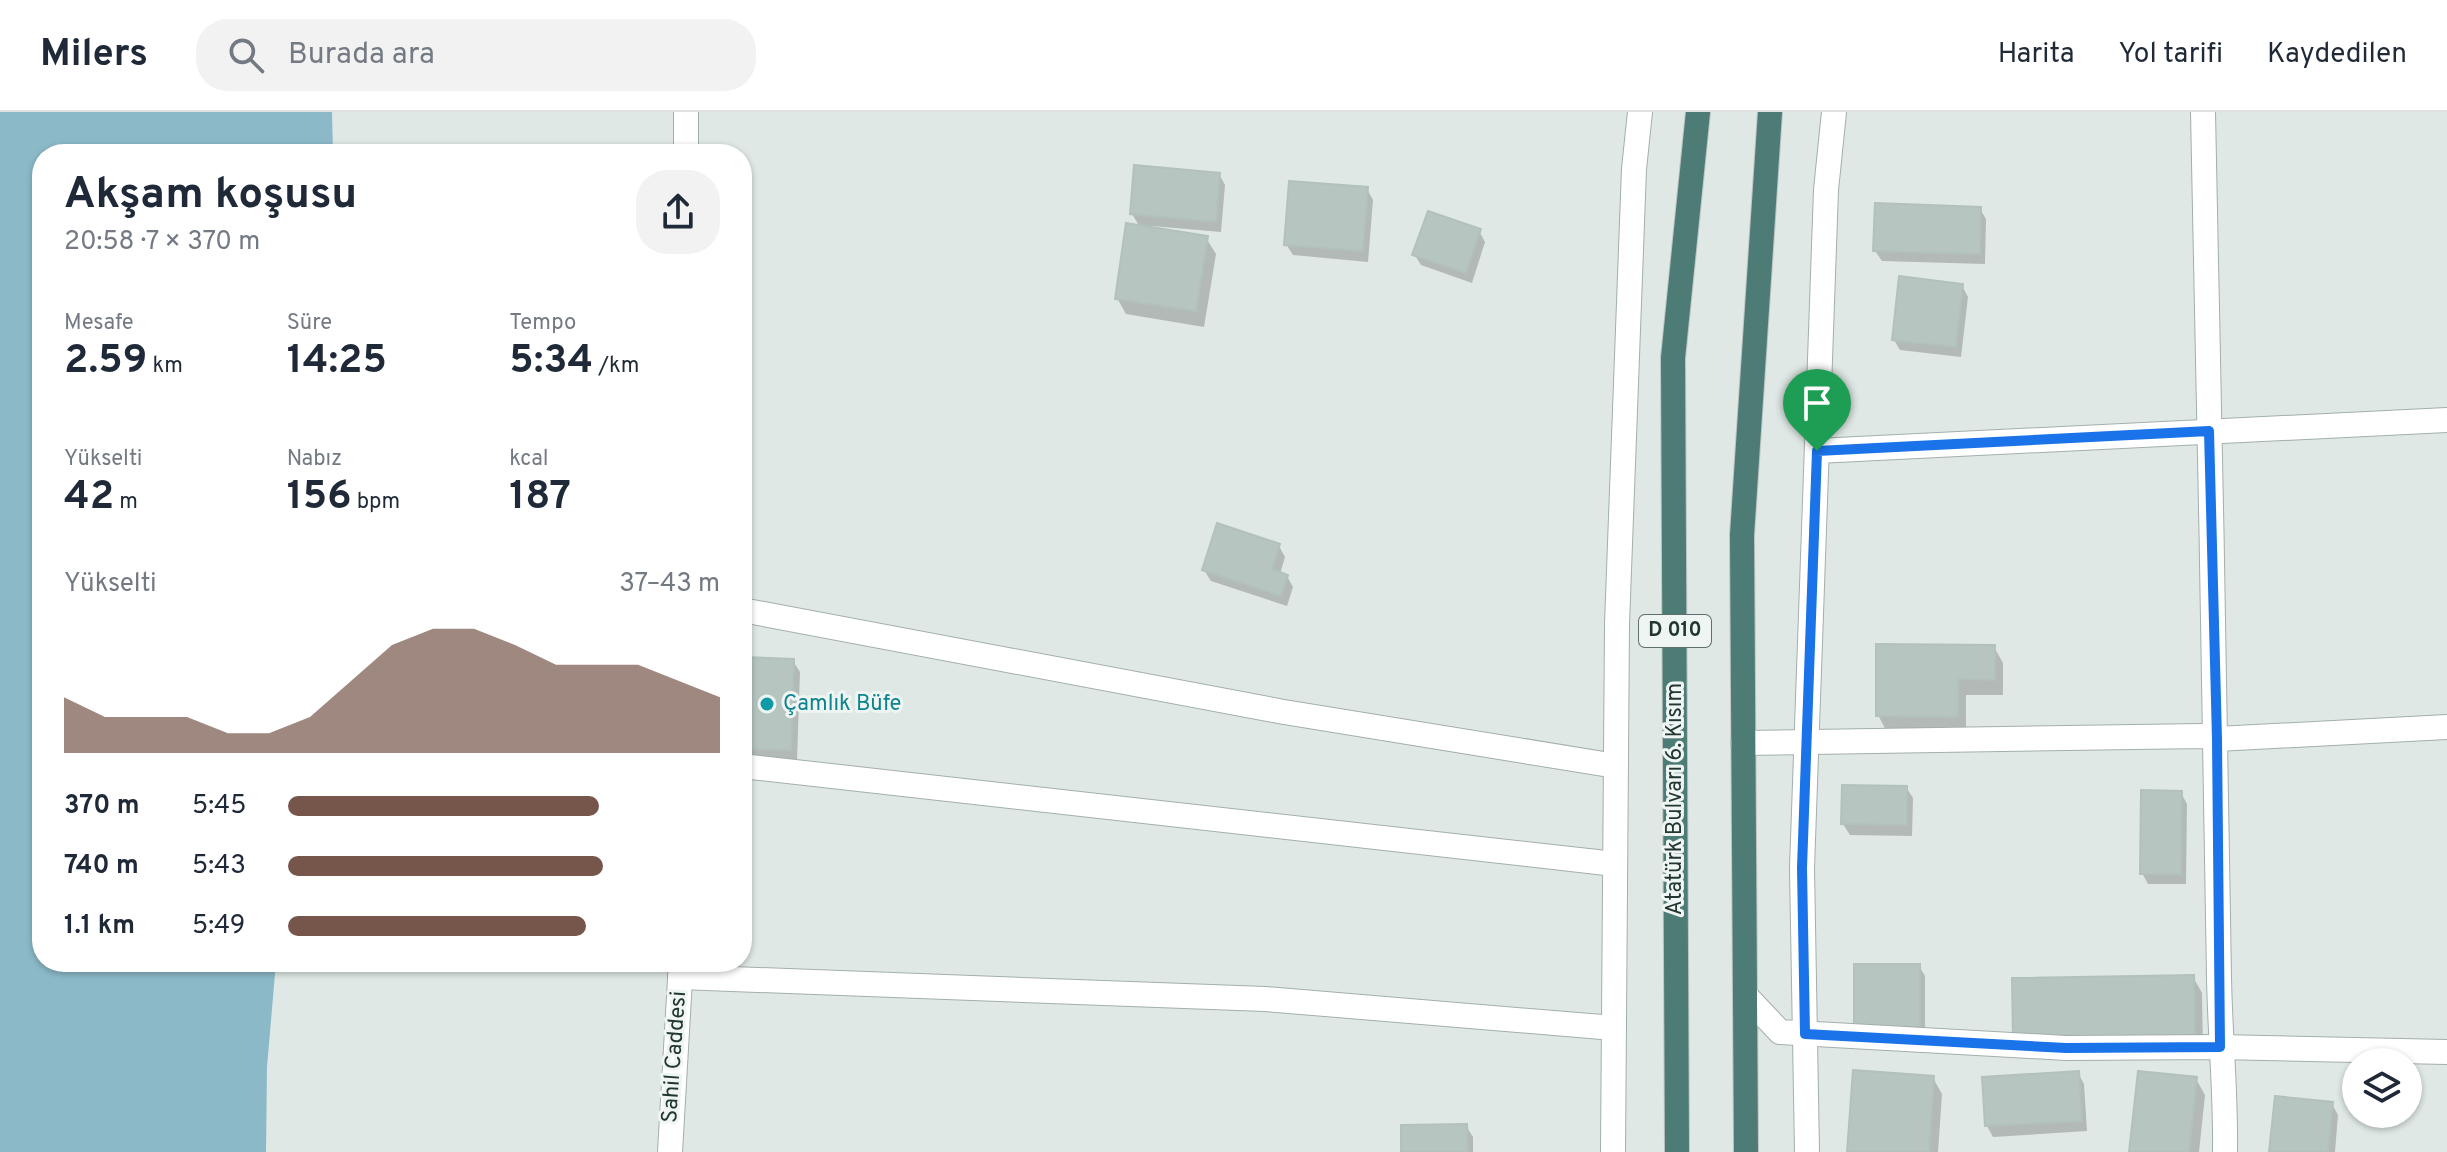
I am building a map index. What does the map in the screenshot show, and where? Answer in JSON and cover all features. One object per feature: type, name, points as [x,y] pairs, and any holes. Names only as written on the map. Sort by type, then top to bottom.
[{"type":"highway","name":"Atatürk Bulvarı 6. Kısım","points":[[1677,1152],[1673,358],[1698,112]]},
{"type":"highway","name":"D 010","points":[[1746,1152],[1742,535],[1770,112]]},
{"type":"street","points":[[686,112],[686,144]]},
{"type":"street","points":[[1613,1152],[1617,624],[1634,169],[1640,112]]},
{"type":"street","points":[[1807,1152],[1802,868],[1826,190],[1834,112]]},
{"type":"street","points":[[2203,112],[2217,739],[2220,1047],[2226,1103],[2225,1152]]},
{"type":"street","points":[[1817,451],[2447,420]]},
{"type":"street","points":[[752,612],[1284,712],[1616,766]]},
{"type":"street","points":[[1743,743],[2203,736],[2217,739],[2447,727]]},
{"type":"street","points":[[752,767],[1615,864]]},
{"type":"street","name":"Sahil Caddesi","points":[[670,1152],[681,972]]},
{"type":"street","points":[[721,972],[1265,999],[1614,1028]]},
{"type":"street","points":[[1745,995],[1780,1032],[2066,1048],[2220,1047],[2447,1052]]},
{"type":"water","points":[[0,112],[332,112],[333,144],[32,144],[32,972],[275,972],[267,1067],[266,1152],[0,1152]]},
{"type":"building","points":[[1134,165],[1220,173],[1216,222],[1130,214]]},
{"type":"building","points":[[1289,181],[1368,187],[1363,251],[1284,245]]},
{"type":"building","points":[[1875,203],[1981,207],[1980,254],[1873,251]]},
{"type":"building","points":[[1428,211],[1481,229],[1466,273],[1412,255]]},
{"type":"building","points":[[1126,223],[1208,236],[1196,311],[1115,299]]},
{"type":"building","points":[[1899,276],[1963,284],[1956,347],[1892,340]]},
{"type":"building","points":[[1217,523],[1280,544],[1272,569],[1288,575],[1281,596],[1202,570]]},
{"type":"building","points":[[1876,644],[1995,645],[1995,680],[1958,679],[1958,717],[1876,716]]},
{"type":"building","name":"Çamlık Büfe","points":[[752,657],[794,659],[791,750],[752,749]]},
{"type":"building","points":[[1842,785],[1907,786],[1907,825],[1841,824]]},
{"type":"building","points":[[2141,790],[2182,791],[2181,874],[2140,874]]},
{"type":"building","points":[[1854,964],[1920,964],[1920,1027],[1854,1027]]},
{"type":"building","points":[[2194,975],[2195,1035],[2013,1038],[2012,978]]},
{"type":"building","points":[[1853,1070],[1934,1076],[1929,1152],[1847,1152]]},
{"type":"building","points":[[2079,1071],[2082,1121],[1985,1126],[1982,1077]]},
{"type":"building","points":[[2138,1071],[2197,1077],[2189,1152],[2129,1152]]},
{"type":"building","points":[[2275,1096],[2333,1102],[2328,1152],[2269,1152]]},
{"type":"building","points":[[1467,1124],[1468,1152],[1401,1152],[1401,1125]]},
{"type":"place","name":"Çamlık Büfe","points":[[767,704]]},
{"type":"route","points":[[2209,431],[2217,739],[2220,1047],[2066,1048],[1805,1034],[1802,868],[1817,451],[2209,431]]}]
